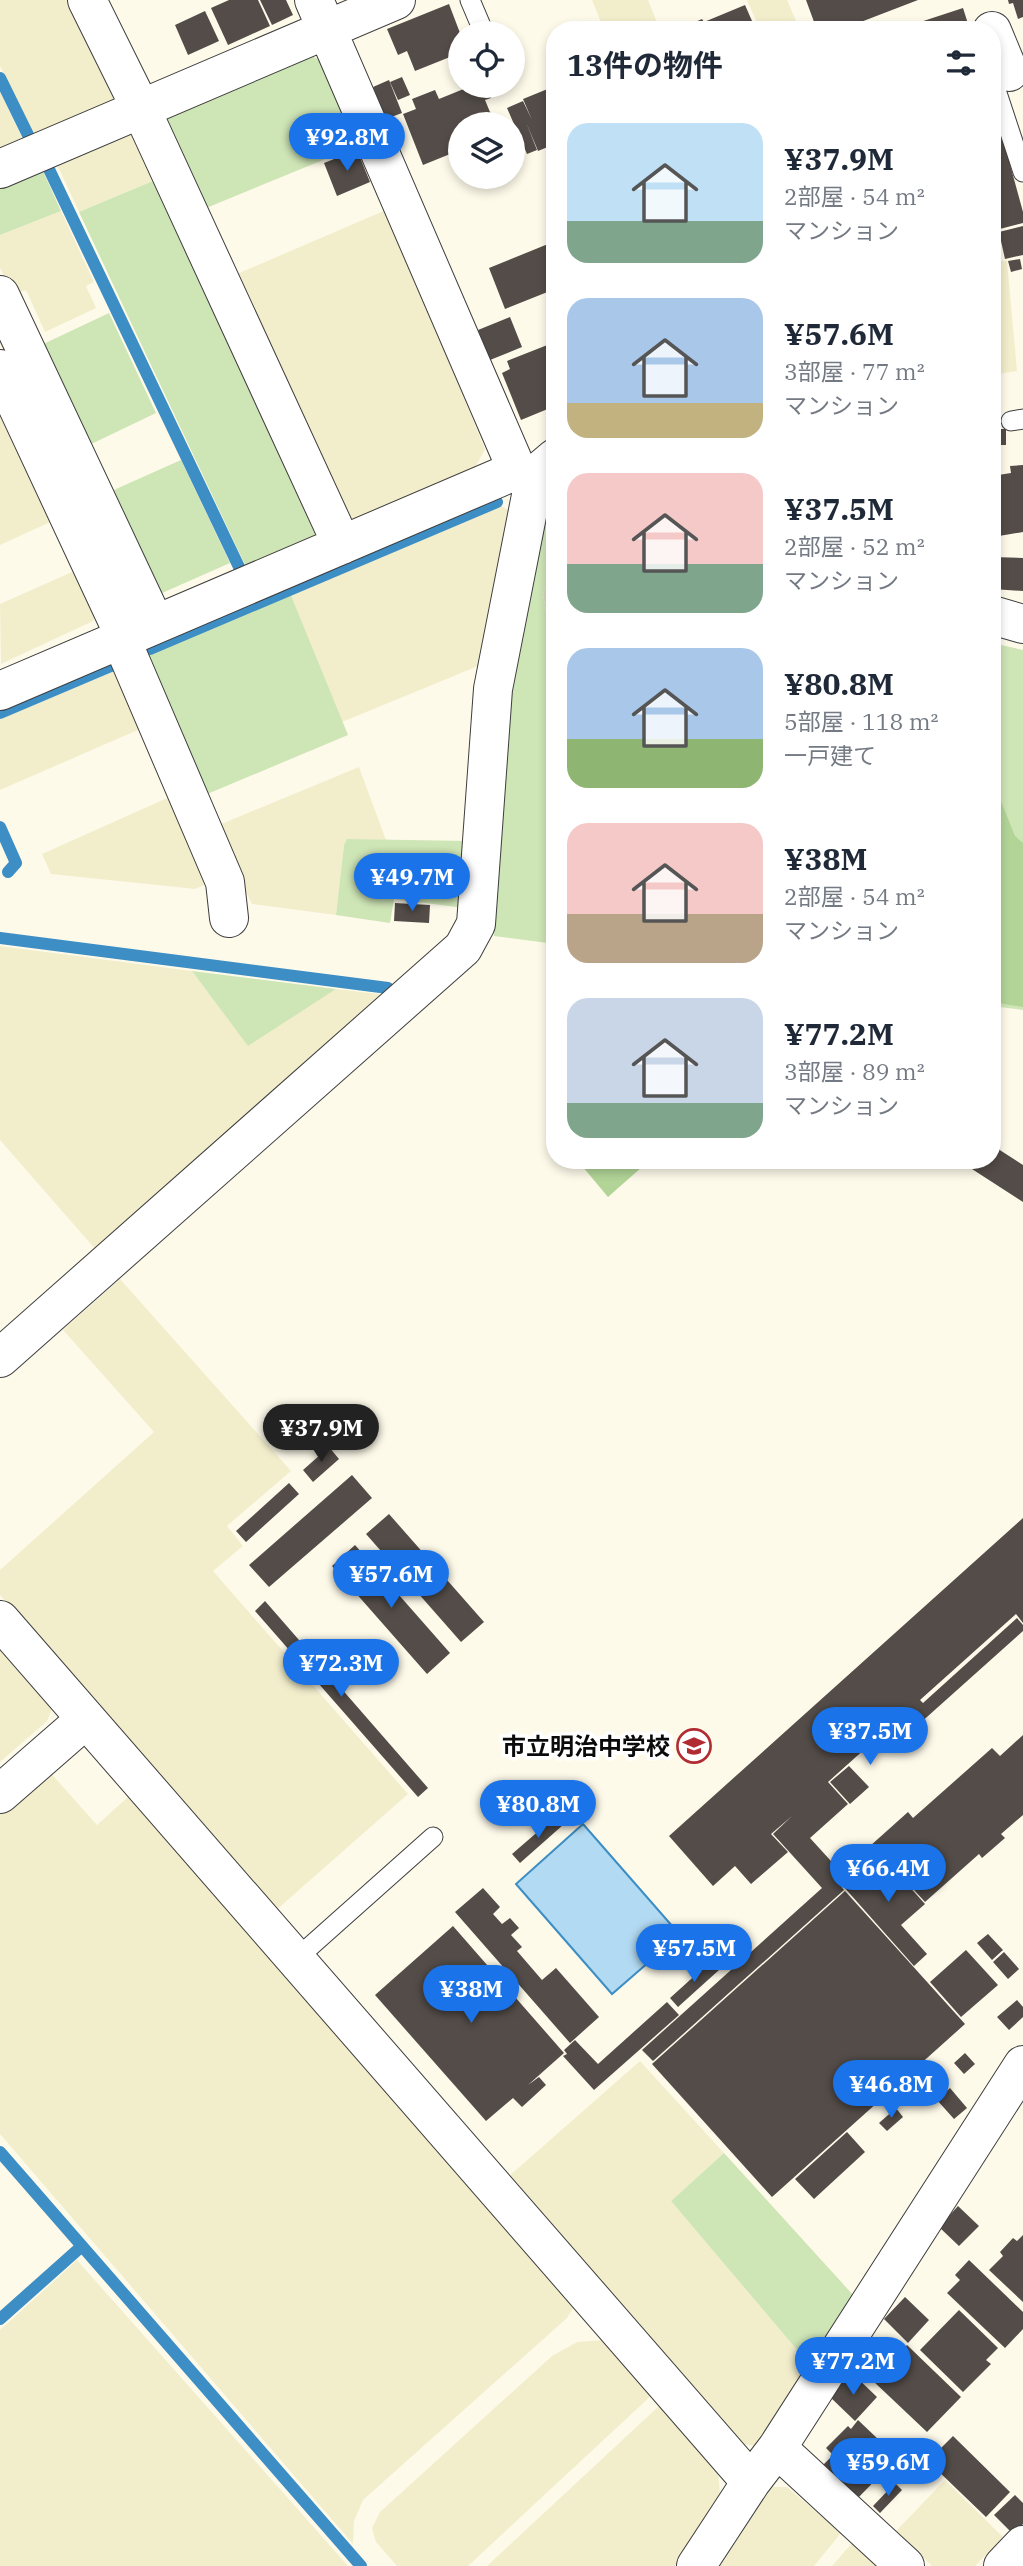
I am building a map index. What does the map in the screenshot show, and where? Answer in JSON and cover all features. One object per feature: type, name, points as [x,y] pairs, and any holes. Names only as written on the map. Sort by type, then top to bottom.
[{"type":"street","points":[[87,0],[141,109],[342,545]]},
{"type":"street","points":[[0,169],[141,109],[321,15],[396,0]]},
{"type":"street","points":[[980,0],[988,21]]},
{"type":"street","points":[[0,1358],[464,948],[475,924],[493,689],[540,471],[321,15]]},
{"type":"street","points":[[0,295],[134,634],[226,882],[229,918]]},
{"type":"street","points":[[0,369],[134,634]]},
{"type":"street","points":[[0,691],[342,545],[540,471]]},
{"type":"street","points":[[1001,618],[1023,624]]},
{"type":"street","points":[[0,1620],[751,2482]]},
{"type":"street","points":[[0,1794],[86,1719]]},
{"type":"street","points":[[696,2566],[751,2482],[777,2448],[1023,2066]]},
{"type":"street","points":[[777,2448],[905,2566]]},
{"type":"street","points":[[1003,2566],[1023,2545]]},
{"type":"lane","points":[[470,0],[479,21]]},
{"type":"lane","points":[[1005,75],[1023,172]]},
{"type":"lane","points":[[296,1959],[433,1837]]},
{"type":"shaded area","points":[[0,0],[73,0],[120,97],[35,139],[0,66]]},
{"type":"shaded area","points":[[592,0],[648,0],[656,21],[600,21]]},
{"type":"shaded area","points":[[747,0],[787,0],[796,21],[756,21]]},
{"type":"shaded area","points":[[0,92],[25,144],[0,154]]},
{"type":"shaded area","points":[[127,127],[139,132],[160,178],[79,212],[54,158]]},
{"type":"shaded area","points":[[386,210],[485,449],[476,466],[352,521],[230,277]]},
{"type":"shaded area","points":[[61,211],[94,282],[86,286],[96,308],[45,332],[26,290],[13,295],[0,268],[0,235]]},
{"type":"shaded area","points":[[1001,261],[1007,261],[1017,371],[1001,374]]},
{"type":"shaded area","points":[[0,405],[59,518],[0,545]]},
{"type":"shaded area","points":[[501,506],[511,511],[483,664],[342,722],[290,593]]},
{"type":"shaded area","points":[[81,568],[100,608],[93,621],[1,664],[0,604]]},
{"type":"shaded area","points":[[122,668],[147,726],[0,790],[0,719]]},
{"type":"shaded area","points":[[359,767],[386,840],[347,839],[336,915],[252,904],[214,827]]},
{"type":"shaded area","points":[[176,794],[215,880],[195,889],[51,874],[42,854]]},
{"type":"shaded area","points":[[0,946],[192,971],[248,1045],[336,989],[386,995],[96,1250],[0,1140]]},
{"type":"shaded area","points":[[120,1279],[291,1471],[227,1526],[243,1546],[213,1571],[408,1794],[274,1912],[0,1595],[0,1570],[154,1432],[63,1330]]},
{"type":"shaded area","points":[[0,1642],[54,1704],[47,1721],[0,1762]]},
{"type":"shaded area","points":[[48,1770],[97,1825],[129,1796],[578,2300],[567,2318],[363,2500],[354,2521],[353,2544],[0,2134],[0,1811]]},
{"type":"shaded area","points":[[640,2061],[724,2153],[671,2201],[809,2364],[756,2446],[742,2444],[507,2178]]},
{"type":"shaded area","points":[[77,2260],[348,2566],[0,2566],[0,2330]]},
{"type":"shaded area","points":[[604,2340],[653,2394],[468,2566],[397,2566],[376,2542],[372,2528],[380,2512],[552,2356],[577,2342]]},
{"type":"shaded area","points":[[660,2405],[718,2470],[720,2495],[675,2566],[487,2566]]},
{"type":"shaded area","points":[[945,2480],[1003,2537],[975,2566],[932,2566],[896,2531]]},
{"type":"shaded area","points":[[765,2487],[787,2487],[841,2533],[814,2566],[716,2566]]},
{"type":"shaded area","points":[[852,2543],[877,2566],[832,2566]]},
{"type":"green space","points":[[305,53],[323,61],[357,146],[199,211],[160,129],[168,113]]},
{"type":"green space","points":[[41,167],[61,211],[0,235],[0,183]]},
{"type":"green space","points":[[160,178],[324,525],[314,542],[247,569],[79,212]]},
{"type":"green space","points":[[109,313],[156,413],[85,447],[37,347]]},
{"type":"green space","points":[[181,460],[230,563],[153,597],[107,493]]},
{"type":"green space","points":[[542,507],[546,507],[546,585],[543,594],[546,611],[546,943],[494,936],[505,694]]},
{"type":"green space","points":[[546,585],[546,611],[543,594]]},
{"type":"green space","points":[[290,593],[348,735],[200,797],[141,656]]},
{"type":"green space","points":[[1001,645],[1023,650],[1023,1010],[1001,1007]]},
{"type":"green space","points":[[1001,801],[1015,836],[1023,843],[1023,1007],[1001,1003]]},
{"type":"green space","points":[[347,839],[469,841],[464,908],[394,899],[390,923],[336,915],[344,845]]},
{"type":"green space","points":[[192,971],[336,989],[248,1046]]},
{"type":"green space","points":[[585,1169],[640,1169],[608,1197]]},
{"type":"green space","points":[[724,2153],[854,2296],[809,2364],[671,2201]]},
{"type":"water","points":[[583,1824],[680,1935],[612,1994],[516,1884]]},
{"type":"building","points":[[229,0],[258,0],[270,26],[228,45],[211,8]]},
{"type":"building","points":[[260,0],[286,0],[293,15],[272,25]]},
{"type":"building","points":[[806,0],[918,0],[863,21],[814,21]]},
{"type":"building","points":[[1008,0],[1023,0],[1023,17],[1018,19],[1013,3],[1009,4]]},
{"type":"building","points":[[449,4],[455,21],[448,21],[448,58],[415,71],[407,51],[398,55],[387,29]]},
{"type":"building","points":[[745,5],[752,21],[706,21]]},
{"type":"building","points":[[963,8],[967,21],[923,21]]},
{"type":"building","points":[[205,11],[219,41],[188,55],[175,25]]},
{"type":"building","points":[[402,77],[410,95],[398,100],[390,82]]},
{"type":"building","points":[[389,80],[402,113],[386,119],[373,87]]},
{"type":"building","points":[[435,90],[439,99],[448,95],[448,98],[491,98],[485,100],[490,112],[448,112],[448,155],[423,165],[403,114],[416,109],[412,99]]},
{"type":"building","points":[[546,90],[546,148],[538,151],[526,122],[537,150],[527,154],[525,112],[509,112],[507,108],[523,101],[532,120],[523,99]]},
{"type":"building","points":[[1001,140],[1023,212],[1023,223],[1001,229]]},
{"type":"building","points":[[357,150],[370,182],[337,196],[324,163]]},
{"type":"building","points":[[1023,226],[1023,255],[1005,259],[1001,232]]},
{"type":"building","points":[[546,245],[546,293],[505,309],[489,268]]},
{"type":"building","points":[[1020,259],[1022,269],[1011,272],[1008,261]]},
{"type":"building","points":[[510,317],[522,347],[490,360],[478,330]]},
{"type":"building","points":[[546,346],[546,410],[521,420],[502,373],[510,369],[507,361]]},
{"type":"building","points":[[1001,429],[1006,429],[1006,445],[1001,445]]},
{"type":"building","points":[[1023,465],[1023,532],[1001,536],[1001,475],[1011,473],[1010,466]]},
{"type":"building","points":[[1001,557],[1023,558],[1023,591],[1001,590]]},
{"type":"building","points":[[395,903],[430,905],[429,923],[394,921]]},
{"type":"building","points":[[1001,1151],[1023,1165],[1023,1202],[972,1169],[1001,1169]]},
{"type":"building","points":[[329,1447],[339,1459],[313,1482],[303,1470]]},
{"type":"building","points":[[352,1475],[372,1498],[269,1587],[249,1565]]},
{"type":"building","points":[[289,1483],[299,1494],[246,1542],[236,1531]]},
{"type":"building","points":[[389,1514],[484,1622],[461,1642],[366,1534]]},
{"type":"building","points":[[1023,1518],[1023,1623],[1016,1614],[920,1700],[923,1703],[1017,1618],[1023,1625],[1023,1631],[918,1725],[906,1712],[828,1782],[848,1804],[810,1838],[841,1872],[908,1812],[913,1818],[992,1748],[1000,1756],[1023,1735],[1023,1815],[1001,1834],[1005,1838],[982,1858],[979,1854],[925,1902],[875,1847],[878,1852],[840,1885],[844,1890],[653,2061],[642,2050],[822,1888],[773,1834],[792,1816],[771,1834],[788,1852],[751,1884],[735,1866],[713,1886],[669,1836]]},
{"type":"building","points":[[355,1545],[450,1653],[427,1674],[332,1566]]},
{"type":"building","points":[[265,1601],[428,1788],[418,1797],[255,1611]]},
{"type":"building","points":[[849,1766],[869,1787],[850,1804],[830,1782]]},
{"type":"building","points":[[556,1816],[563,1825],[520,1863],[512,1854]]},
{"type":"building","points":[[879,1853],[925,1904],[901,1925],[927,1954],[914,1966],[843,1886]]},
{"type":"building","points":[[483,1888],[500,1907],[493,1914],[502,1924],[510,1918],[519,1928],[511,1935],[522,1947],[517,1951],[542,1980],[556,1968],[599,2017],[570,2043],[455,1912]]},
{"type":"building","points":[[845,1891],[965,2024],[772,2197],[652,2064]]},
{"type":"building","points":[[453,1926],[564,2053],[528,2085],[539,2077],[546,2085],[522,2107],[513,2098],[486,2121],[375,1995]]},
{"type":"building","points":[[988,1934],[1003,1950],[992,1960],[977,1943]]},
{"type":"building","points":[[966,1950],[998,1985],[961,2017],[930,1982]]},
{"type":"building","points":[[1004,1952],[1019,1969],[1008,1979],[993,1962]]},
{"type":"building","points":[[711,1961],[719,1970],[678,2007],[670,1998]]},
{"type":"building","points":[[1017,2000],[1023,2007],[1023,2017],[1009,2030],[997,2017]]},
{"type":"building","points":[[667,2002],[679,2015],[594,2090],[563,2056],[567,2054],[564,2050],[575,2040],[598,2064]]},
{"type":"building","points":[[965,2053],[975,2064],[964,2074],[954,2063]]},
{"type":"building","points":[[950,2088],[967,2108],[954,2119],[937,2100]]},
{"type":"building","points":[[896,2108],[903,2117],[887,2131],[879,2123]]},
{"type":"building","points":[[847,2132],[865,2152],[814,2199],[795,2179]]},
{"type":"building","points":[[958,2206],[979,2226],[959,2246],[939,2227]]},
{"type":"building","points":[[1023,2235],[1023,2302],[989,2270],[1003,2256],[1000,2252],[1013,2238],[1017,2241]]},
{"type":"building","points":[[969,2260],[1023,2312],[1023,2329],[1005,2348],[947,2293],[960,2280],[955,2275]]},
{"type":"building","points":[[905,2297],[929,2320],[908,2343],[884,2319]]},
{"type":"building","points":[[959,2310],[998,2348],[986,2360],[991,2364],[963,2392],[920,2350]]},
{"type":"building","points":[[907,2345],[961,2397],[927,2432],[872,2380]]},
{"type":"building","points":[[852,2373],[877,2397],[855,2421],[829,2396]]},
{"type":"building","points":[[858,2420],[879,2440],[875,2445],[893,2462],[857,2499],[823,2465],[833,2455],[826,2448],[848,2426],[851,2429]]},
{"type":"building","points":[[953,2436],[1010,2492],[986,2517],[934,2467],[944,2456],[939,2450]]},
{"type":"building","points":[[895,2483],[902,2490],[880,2513],[873,2506]]},
{"type":"building","points":[[1015,2495],[1023,2503],[1023,2524],[1013,2534],[994,2515]]},
{"type":"waterway","points":[[0,78],[29,137]]},
{"type":"waterway","points":[[47,165],[239,567]]},
{"type":"waterway","points":[[150,649],[497,502]]},
{"type":"waterway","points":[[0,713],[118,663]]},
{"type":"waterway","points":[[0,827],[16,863],[8,872]]},
{"type":"waterway","points":[[0,938],[388,988]]},
{"type":"waterway","points":[[0,2152],[361,2566]]},
{"type":"waterway","points":[[0,2319],[82,2246]]},
{"type":"place","name":"市立明治中学校","points":[[694,1746]]}]
